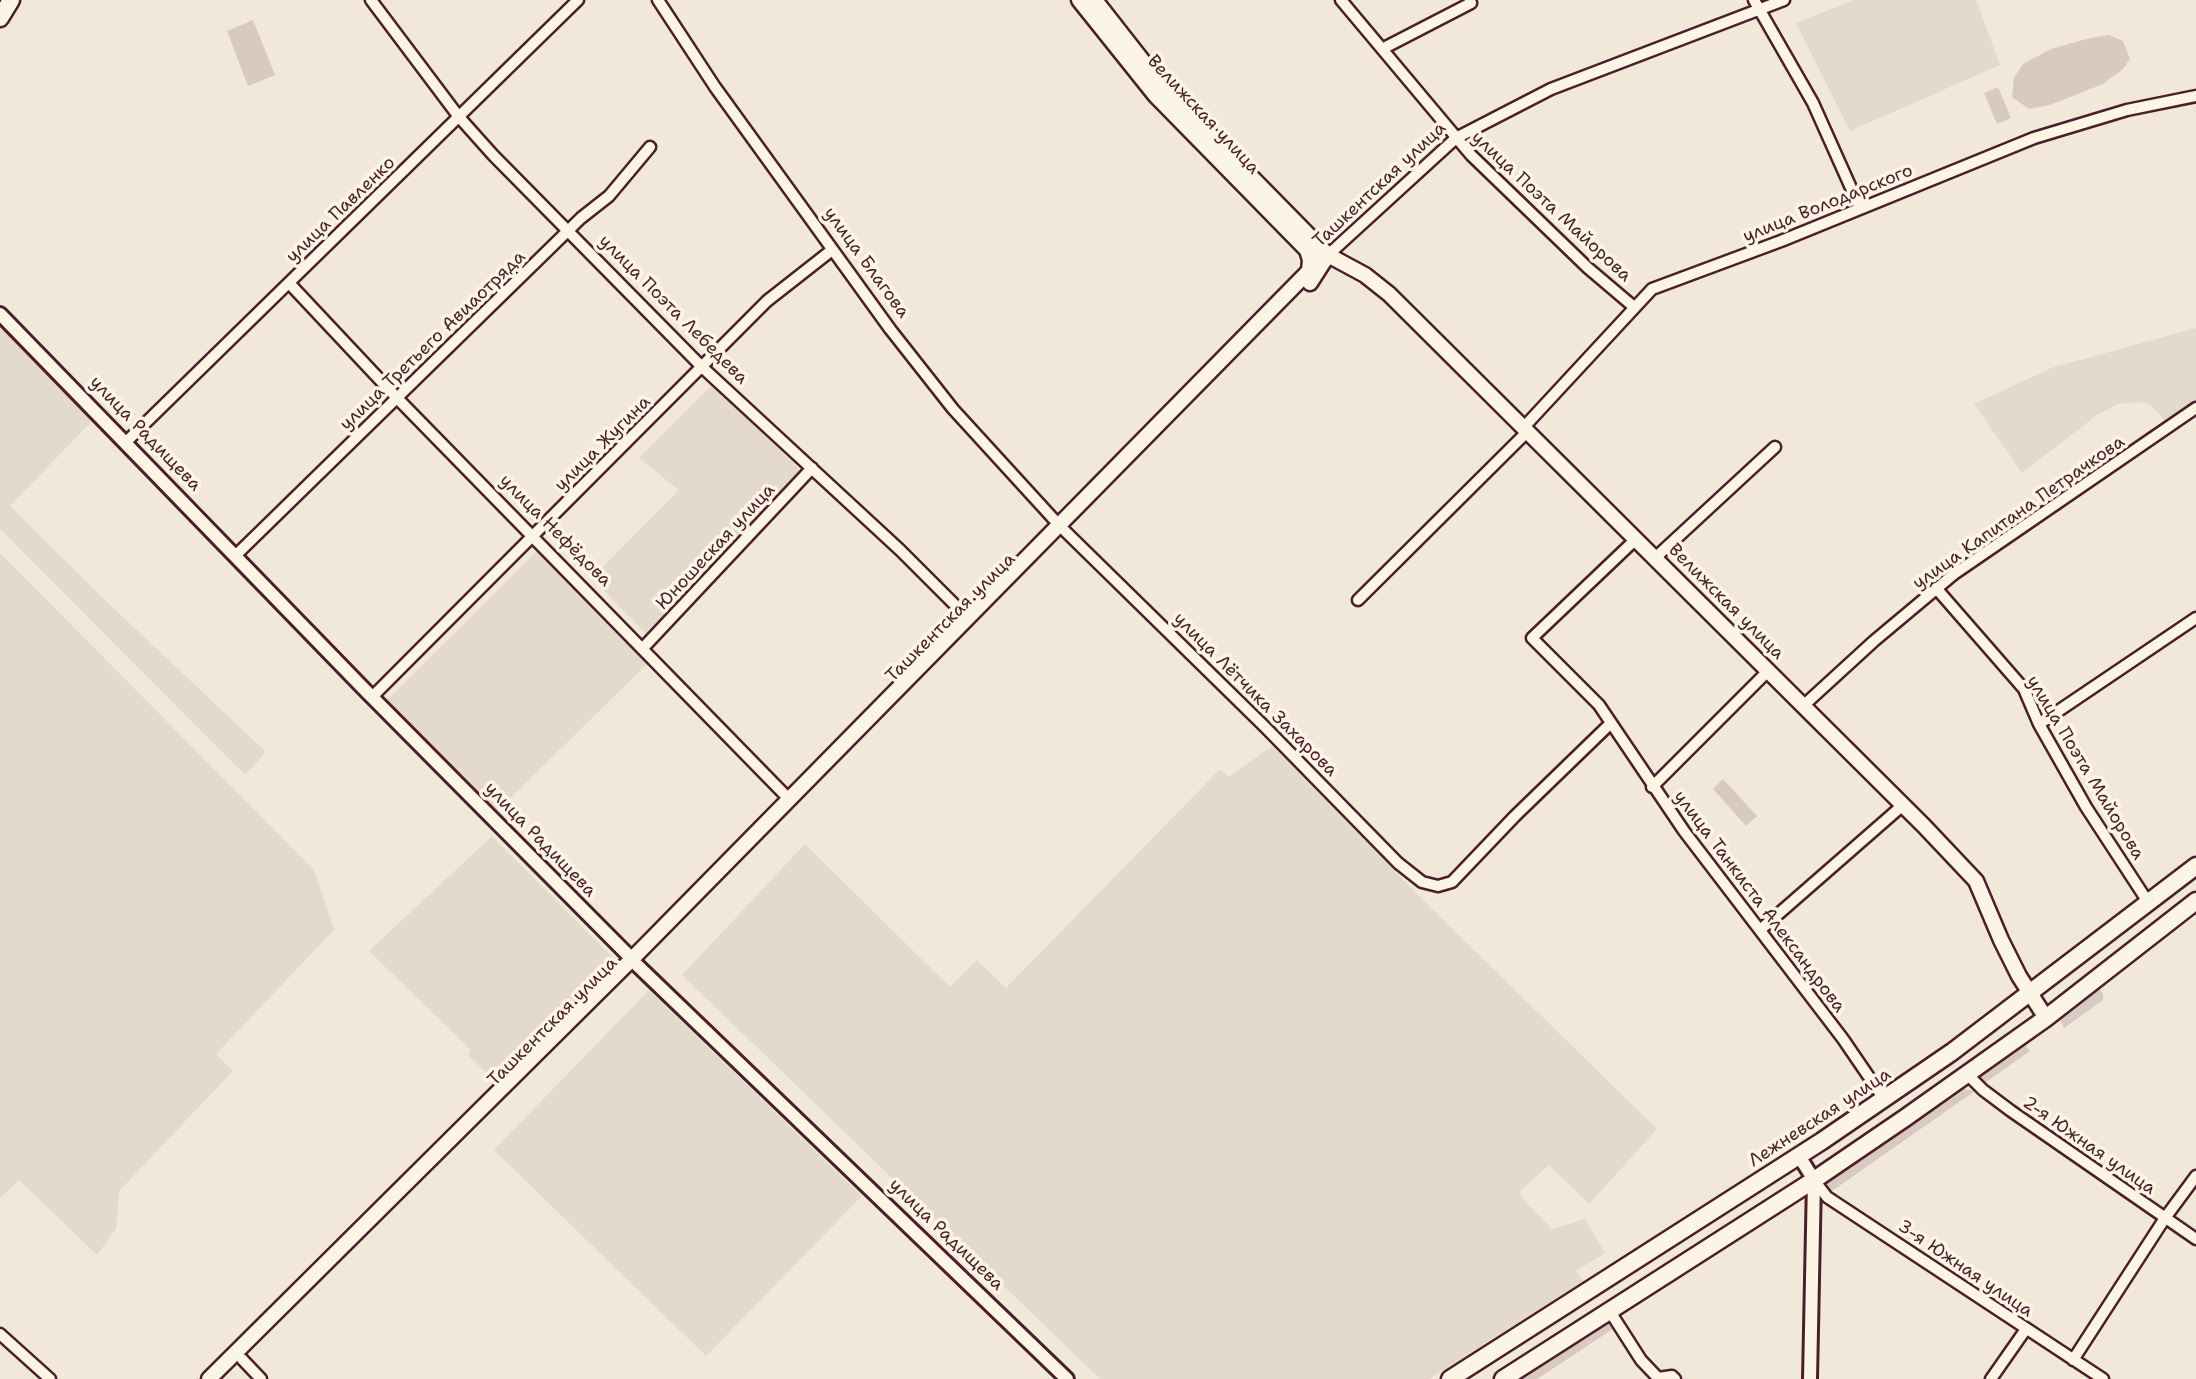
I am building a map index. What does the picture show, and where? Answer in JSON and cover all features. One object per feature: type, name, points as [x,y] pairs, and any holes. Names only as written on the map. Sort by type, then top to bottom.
[{"type":"main road","points":[[0,18],[11,0]]},
{"type":"main road","name":"Велижская улица","points":[[1079,0],[1155,94],[1317,250],[1365,275],[1389,293],[1976,881],[2001,940],[2030,994],[2046,1017]]},
{"type":"main road","name":"Велижская улица","points":[[1095,0],[1164,88],[1317,250]]},
{"type":"main road","points":[[1312,274],[1310,266],[1317,250]]},
{"type":"main road","name":"Ташкентская улица","points":[[209,1379],[239,1356],[634,962],[1312,274],[1317,250]]},
{"type":"main road","name":"Лежневская улица","points":[[1450,1379],[1884,1099],[2030,994],[2196,866]]},
{"type":"main road","points":[[1503,1379],[1814,1180],[1968,1074],[2196,901]]},
{"type":"main road","name":"Ташкентская улица","points":[[222,1379],[239,1356]]},
{"type":"street","name":"улица Поэта Лебедева","points":[[371,0],[459,117],[567,232],[702,367],[971,621]]},
{"type":"street","name":"улица Павленко","points":[[126,442],[578,0]]},
{"type":"street","name":"улица Благова","points":[[659,0],[715,87],[890,329],[953,409],[1062,528]]},
{"type":"street","name":"улица Поэта Майорова","points":[[1341,0],[1456,138],[1520,204],[1634,307]]},
{"type":"street","points":[[1754,0],[1813,103],[1860,208]]},
{"type":"street","name":"Ташкентская улица","points":[[1317,250],[1456,138],[1551,89],[1784,0]]},
{"type":"street","points":[[1382,49],[1470,1]]},
{"type":"street","name":"улица Володарского","points":[[1358,600],[1526,429],[1652,289],[1781,241],[2034,138],[2127,110],[2196,96]]},
{"type":"street","name":"улица Третьего Авиаотряда","points":[[235,556],[581,218],[608,196],[650,147]]},
{"type":"street","name":"улица Жугина","points":[[372,697],[767,301],[832,250]]},
{"type":"street","name":"улица Нефёдова","points":[[289,283],[397,398],[792,802]]},
{"type":"street","name":"улица Радищева","points":[[0,314],[634,962],[1067,1379]]},
{"type":"street","name":"улица Капитана Петрачкова","points":[[1803,706],[1954,574],[2196,408]]},
{"type":"street","points":[[1656,558],[1775,447]]},
{"type":"street","name":"Юношеская улица","points":[[643,648],[812,468]]},
{"type":"street","name":"улица Лётчика Захарова","points":[[1062,528],[1274,736],[1398,863],[1422,882],[1438,886],[1452,882],[1515,816],[1611,723]]},
{"type":"street","name":"улица Танкиста Александрова","points":[[1636,539],[1532,638],[1599,705],[1652,787],[1843,1039],[1884,1099]]},
{"type":"street","name":"улица Поэта Майорова","points":[[1936,588],[2024,689],[2039,724],[2086,807],[2148,902]]},
{"type":"street","points":[[2039,724],[2196,618]]},
{"type":"street","points":[[1652,787],[1768,671]]},
{"type":"street","points":[[1760,930],[1903,805]]},
{"type":"street","name":"2-я Южная улица","points":[[1968,1074],[2000,1103],[2196,1239]]},
{"type":"street","points":[[1799,1156],[1814,1180],[1810,1379]]},
{"type":"street","points":[[2073,1360],[2196,1176]]},
{"type":"street","name":"3-я Южная улица","points":[[1814,1180],[1827,1197],[2103,1379]]},
{"type":"street","points":[[1609,1310],[1641,1360],[1657,1378],[1672,1376],[1675,1379]]},
{"type":"street","points":[[1991,1379],[2026,1329]]},
{"type":"street","points":[[0,1334],[50,1379]]},
{"type":"street","points":[[239,1356],[261,1379]]},
{"type":"shaded area","points":[[1854,0],[1976,0],[2000,65],[1850,131],[1796,23]]},
{"type":"shaded area","points":[[253,20],[275,75],[248,86],[227,31]]},
{"type":"shaded area","points":[[2109,35],[2123,41],[2130,59],[2123,69],[2103,84],[2050,105],[2029,109],[2012,97],[2014,78],[2023,64],[2051,49]]},
{"type":"shaded area","points":[[1998,87],[2011,118],[1997,124],[1984,93]]},
{"type":"shaded area","points":[[0,321],[94,419],[10,506],[266,752],[245,775],[0,529]]},
{"type":"shaded area","points":[[2196,328],[2196,410],[2170,427],[2154,408],[2143,402],[2118,404],[2097,415],[2022,473],[1974,404],[2051,368]]},
{"type":"shaded area","points":[[712,385],[801,471],[647,635],[592,578],[679,490],[639,458]]},
{"type":"shaded area","points":[[540,548],[649,662],[492,816],[383,704]]},
{"type":"shaded area","points":[[0,553],[314,870],[334,930],[216,1054],[233,1071],[119,1191],[116,1229],[97,1255],[19,1180],[0,1198]]},
{"type":"shaded area","points":[[1272,746],[1432,909],[1657,1129],[1589,1204],[1549,1165],[1520,1191],[1521,1197],[1552,1229],[1585,1219],[1605,1253],[1576,1271],[1583,1281],[1429,1379],[1100,1379],[682,975],[805,844],[950,987],[977,960],[1006,988],[1220,769],[1229,777]]},
{"type":"shaded area","points":[[1723,779],[1757,816],[1746,826],[1713,789]]},
{"type":"shaded area","points":[[492,836],[619,964],[498,1084],[468,1055],[471,1050],[369,951]]},
{"type":"shaded area","points":[[2096,985],[2103,994],[2103,1000],[2064,1028],[2060,1020],[2061,1013]]},
{"type":"shaded area","points":[[649,990],[862,1196],[706,1356],[494,1150]]},
{"type":"shaded area","points":[[2023,1042],[2030,1051],[1982,1085],[1976,1080]]},
{"type":"shaded area","points":[[1964,1089],[1975,1091],[1832,1191],[1827,1190],[1827,1183]]},
{"type":"shaded area","points":[[1612,1320],[1616,1327],[1537,1379],[1520,1379]]}]
